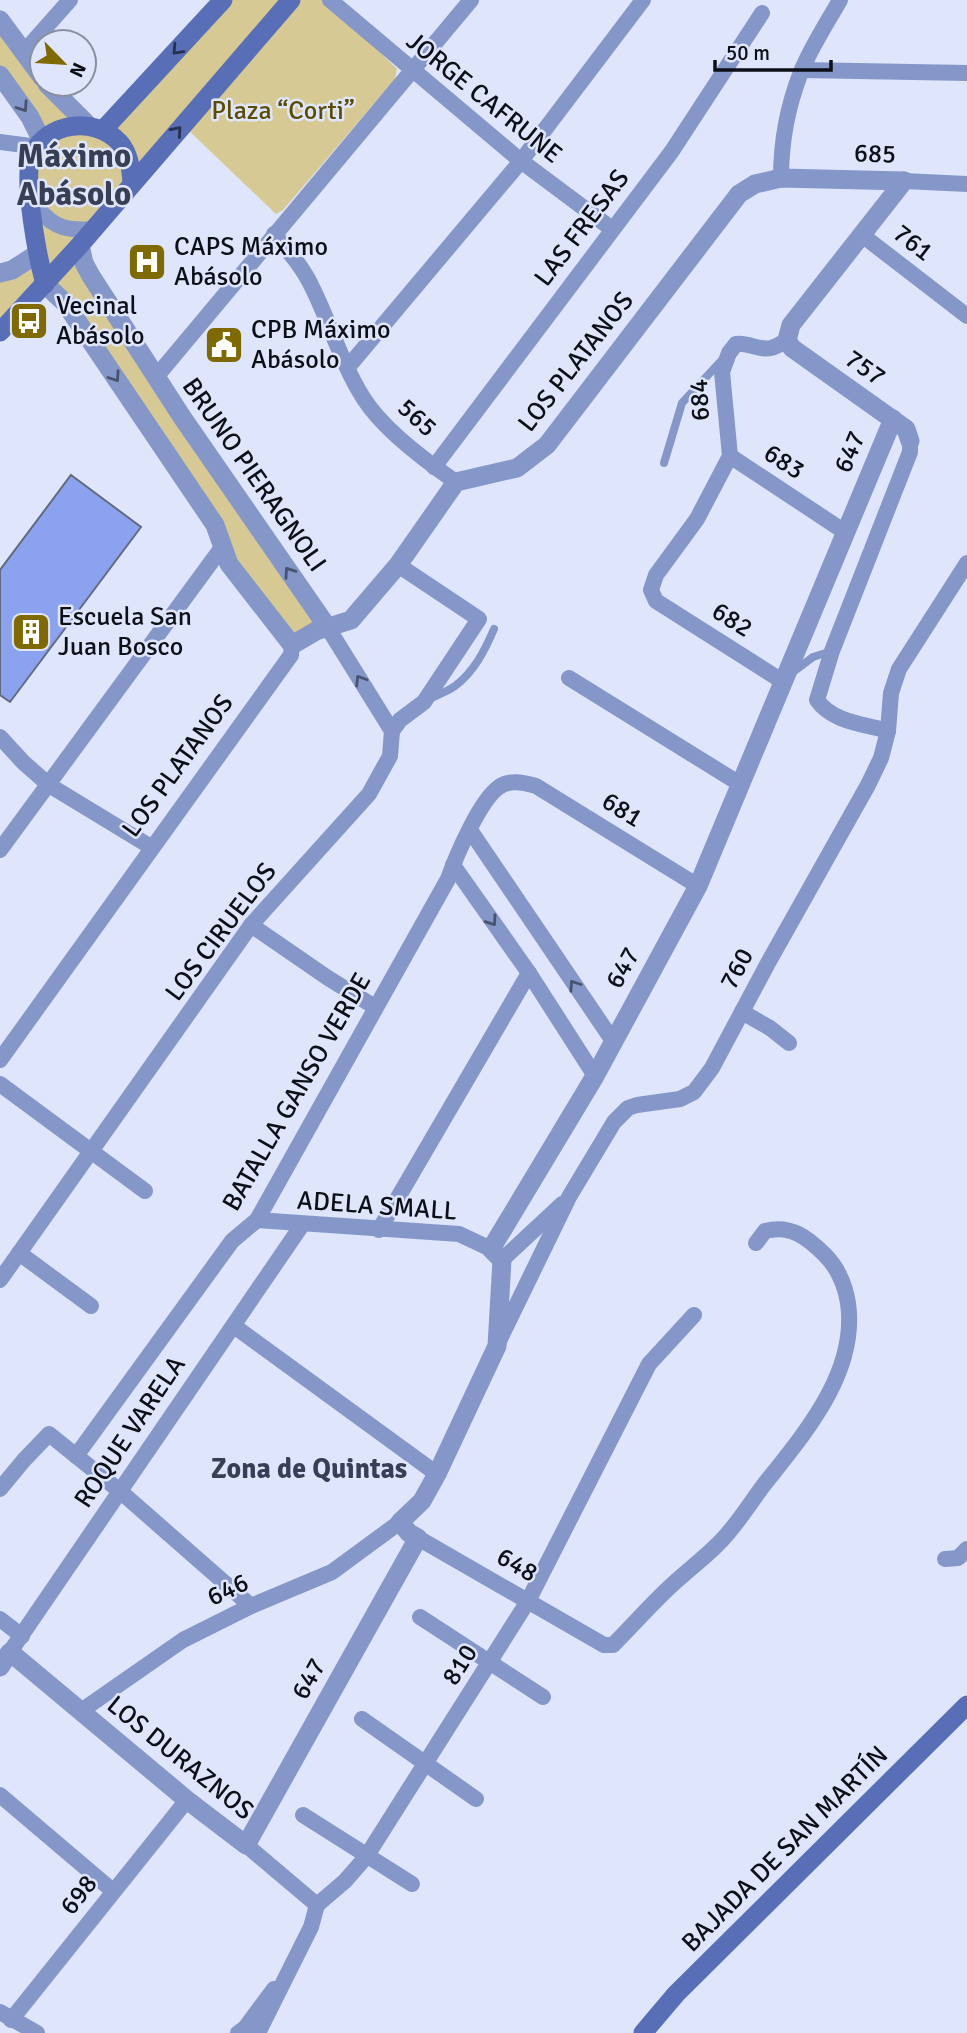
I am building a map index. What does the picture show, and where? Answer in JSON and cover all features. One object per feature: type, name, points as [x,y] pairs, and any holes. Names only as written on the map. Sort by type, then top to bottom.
[{"type":"main road","points":[[96,128],[223,0]]},
{"type":"main road","points":[[3,327],[80,245],[291,0]]},
{"type":"main road","points":[[45,284],[37,254],[27,172],[32,156],[40,144],[55,131],[72,125],[96,128],[120,143],[130,161],[132,183]]},
{"type":"main road","name":"BAJADA DE SAN MARTÍN","points":[[643,2033],[676,1994],[967,1705]]},
{"type":"street","points":[[23,52],[70,0]]},
{"type":"street","name":"JORGE CAFRUNE","points":[[330,0],[521,161],[612,229]]},
{"type":"street","points":[[156,377],[471,0]]},
{"type":"street","points":[[348,367],[521,161],[643,0]]},
{"type":"street","points":[[781,178],[781,151],[802,70],[840,0]]},
{"type":"street","name":"LAS FRESAS","points":[[434,467],[679,141],[762,13]]},
{"type":"street","points":[[0,20],[28,59]]},
{"type":"street","points":[[802,70],[967,73]]},
{"type":"street","points":[[0,75],[30,117],[40,144],[0,142]]},
{"type":"street","points":[[63,98],[96,128]]},
{"type":"street","name":"685","points":[[781,178],[967,183]]},
{"type":"street","name":"LOS PLATANOS","points":[[456,482],[517,468],[547,445],[739,194],[755,184],[781,178]]},
{"type":"street","points":[[787,340],[791,325],[904,181]]},
{"type":"street","points":[[31,200],[42,215],[57,226],[75,231],[94,229]]},
{"type":"street","name":"565","points":[[275,234],[295,258],[311,284],[363,398],[377,416],[434,467],[456,482]]},
{"type":"street","name":"761","points":[[863,235],[967,316]]},
{"type":"street","name":"BRUNO PIERAGNOLI","points":[[80,245],[84,263],[91,276],[156,377],[328,628],[392,732]]},
{"type":"street","points":[[0,273],[12,270],[37,254]]},
{"type":"street","points":[[45,284],[65,303],[215,525],[229,564],[292,645],[316,631],[351,620],[398,565],[456,482]]},
{"type":"street","name":"684","points":[[656,601],[651,590],[656,575],[697,519],[730,456],[722,372],[729,353],[736,344],[772,348],[787,340]]},
{"type":"street","name":"757","points":[[787,340],[792,348],[906,429],[910,441]]},
{"type":"street","name":"647","points":[[400,1522],[422,1501],[437,1474],[497,1346],[497,1254],[698,886],[893,419]]},
{"type":"street","points":[[888,731],[832,715],[823,709],[817,700],[832,651],[910,452],[910,441]]},
{"type":"street","name":"683","points":[[730,456],[845,531]]},
{"type":"street","points":[[0,850],[223,546]]},
{"type":"street","name":"760","points":[[497,1346],[569,1198],[614,1122],[628,1108],[680,1099],[694,1091],[712,1068],[881,758],[888,731],[891,693],[899,669],[967,563]]},
{"type":"street","points":[[392,732],[400,720],[424,702],[479,619],[398,565]]},
{"type":"street","name":"682","points":[[656,601],[782,681]]},
{"type":"street","name":"LOS PLATANOS","points":[[0,1060],[291,655],[292,645]]},
{"type":"street","points":[[569,678],[740,784]]},
{"type":"street","name":"LOS CIRUELOS","points":[[0,1280],[251,925],[369,794],[390,757],[392,732]]},
{"type":"street","points":[[0,737],[49,785],[151,847]]},
{"type":"street","points":[[0,755],[29,767]]},
{"type":"street","name":"BATALLA GANSO VERDE","points":[[76,1456],[232,1241],[257,1220],[447,878],[487,799],[500,785],[517,781]]},
{"type":"street","name":"681","points":[[517,781],[536,786],[698,886]]},
{"type":"street","points":[[470,830],[613,1041]]},
{"type":"street","points":[[453,865],[595,1076]]},
{"type":"street","points":[[251,925],[375,1007]]},
{"type":"street","points":[[379,1230],[528,973]]},
{"type":"street","points":[[742,1012],[789,1043]]},
{"type":"street","points":[[0,1084],[145,1191]]},
{"type":"street","points":[[497,1254],[569,1198]]},
{"type":"street","name":"ADELA SMALL","points":[[257,1220],[459,1234],[475,1240],[497,1254]]},
{"type":"street","name":"ROQUE VARELA","points":[[10,1652],[302,1225]]},
{"type":"street","name":"648","points":[[400,1522],[409,1533],[604,1645],[613,1645],[672,1585],[719,1544],[793,1448],[829,1393],[842,1367],[849,1339],[849,1316],[846,1295],[838,1272],[826,1256],[802,1236],[787,1228],[765,1231],[755,1243]]},
{"type":"street","points":[[19,1254],[90,1306]]},
{"type":"street","name":"810","points":[[317,1905],[345,1881],[366,1857],[528,1601],[649,1364],[694,1315]]},
{"type":"street","points":[[234,1326],[437,1474]]},
{"type":"street","points":[[0,1489],[49,1434],[121,1492],[251,1606]]},
{"type":"street","name":"646","points":[[81,1711],[183,1640],[251,1606],[332,1572],[400,1522]]},
{"type":"street","name":"647","points":[[246,1846],[418,1538]]},
{"type":"street","points":[[945,1559],[958,1558],[967,1549]]},
{"type":"street","points":[[420,1617],[543,1697]]},
{"type":"street","name":"LOS DURAZNOS","points":[[0,1619],[10,1652],[317,1905]]},
{"type":"street","points":[[362,1719],[476,1799]]},
{"type":"street","points":[[0,1795],[113,1891]]},
{"type":"street","name":"698","points":[[6,2016],[187,1800]]},
{"type":"street","points":[[303,1815],[412,1884]]},
{"type":"street","points":[[258,2033],[311,1927],[317,1905]]},
{"type":"street","points":[[238,2033],[245,2028],[267,1996],[287,1979]]},
{"type":"street","points":[[6,2016],[37,2033]]},
{"type":"lane","points":[[664,463],[682,403],[729,353]]},
{"type":"lane","points":[[424,702],[455,686],[484,653],[494,629]]},
{"type":"lane","points":[[782,681],[813,657],[832,651]]},
{"type":"green space","points":[[223,0],[291,0],[80,245],[328,628],[292,645],[45,284],[0,325],[0,273],[37,254],[31,200],[41,141],[0,75],[0,20],[28,58],[28,98],[69,98],[102,130]]},
{"type":"green space","name":"Plaza “Corti”","points":[[296,0],[327,0],[397,69],[395,79],[283,210],[276,214],[185,127]]},
{"type":"building","name":"Escuela San Juan Bosco","points":[[71,475],[141,527],[10,702],[0,695],[0,570]]},
{"type":"place","name":"CAPS Máximo Abásolo","points":[[147,262]]},
{"type":"place","name":"Vecinal Abásolo","points":[[29,321]]},
{"type":"place","name":"CPB Máximo Abásolo","points":[[224,345]]},
{"type":"place","name":"Escuela San Juan Bosco","points":[[31,632]]},
{"type":"district","name":"Máximo Abásolo","points":[[74,175]]},
{"type":"district","name":"Zona de Quintas","points":[[309,1469]]}]
